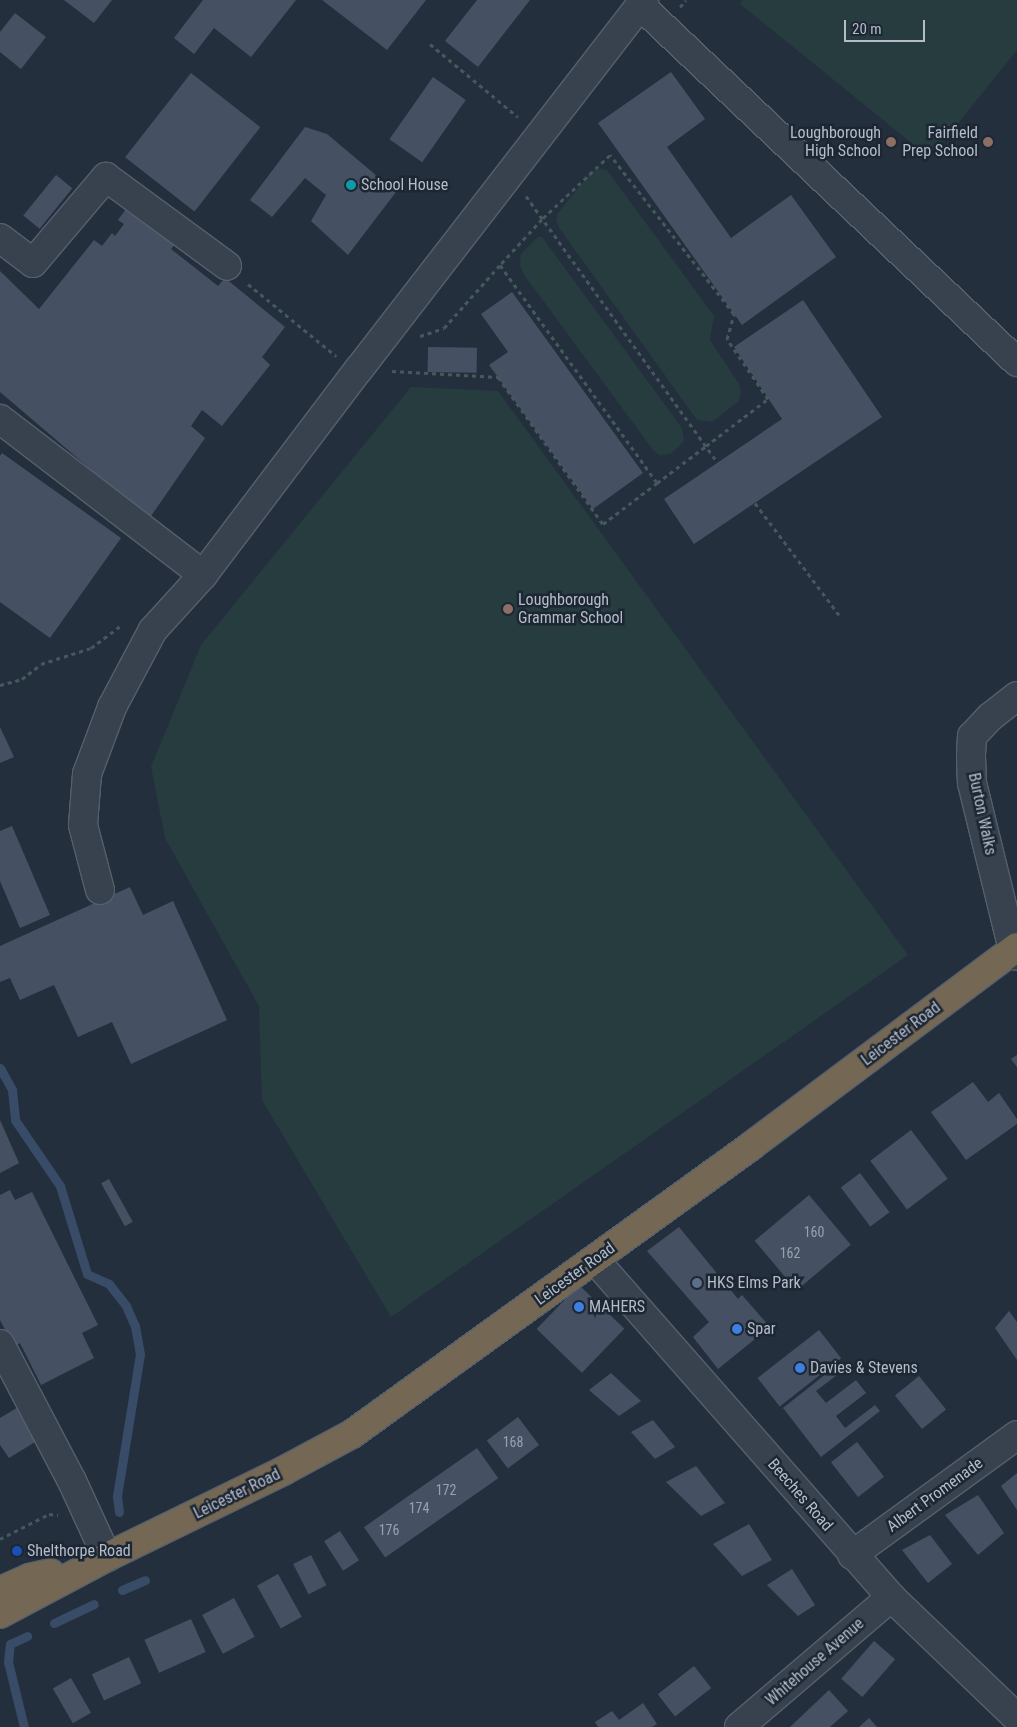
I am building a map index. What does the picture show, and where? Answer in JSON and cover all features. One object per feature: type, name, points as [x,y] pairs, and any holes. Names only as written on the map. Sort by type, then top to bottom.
[{"type":"highway","name":"Leicester Road","points":[[0,1614],[107,1557],[283,1471],[352,1434],[595,1260],[1016,951]]},
{"type":"highway","name":"Leicester Road","points":[[0,1591],[29,1578],[107,1557]]},
{"type":"street","points":[[100,890],[83,825],[86,774],[112,707],[153,630],[203,575],[359,369],[642,3],[1017,362]]},
{"type":"street","points":[[0,238],[33,263],[106,177],[227,266]]},
{"type":"street","points":[[0,419],[203,575]]},
{"type":"street","name":"Burton Walks","points":[[1016,951],[972,783],[971,747],[972,736],[990,716],[1017,696]]},
{"type":"street","name":"Beeches Road","points":[[595,1260],[852,1555],[891,1597],[1017,1718]]},
{"type":"street","points":[[0,1344],[90,1519],[107,1557]]},
{"type":"street","name":"Albert Promenade","points":[[852,1555],[1017,1435]]},
{"type":"street","name":"Whitehouse Avenue","points":[[739,1727],[891,1597]]},
{"type":"path","points":[[680,8],[686,0]]},
{"type":"path","points":[[430,44],[523,121]]},
{"type":"path","points":[[391,363],[387,370],[498,377],[603,524],[768,399],[727,339],[734,314],[610,155],[542,218],[444,328],[412,338]]},
{"type":"path","points":[[510,176],[718,463]]},
{"type":"path","points":[[500,265],[657,483]]},
{"type":"path","points":[[227,266],[341,360]]},
{"type":"path","points":[[755,503],[839,615]]},
{"type":"path","points":[[0,1539],[49,1514],[90,1519]]},
{"type":"green space","points":[[743,0],[1017,0],[1017,50],[930,158],[740,4]]},
{"type":"green space","points":[[598,169],[607,170],[714,316],[710,340],[739,384],[741,392],[739,401],[712,422],[697,420],[560,229],[556,220],[557,214],[592,171]]},
{"type":"green space","points":[[538,237],[542,237],[682,428],[684,441],[670,454],[659,455],[653,450],[525,276],[520,266],[521,254]]},
{"type":"green space","points":[[411,387],[498,391],[908,955],[391,1317],[262,1100],[259,1006],[165,838],[151,767],[201,645]]},
{"type":"building","points":[[64,0],[112,0],[94,23]]},
{"type":"building","points":[[203,0],[296,0],[251,57],[214,28],[194,54],[174,38]]},
{"type":"building","points":[[322,0],[426,0],[387,50]]},
{"type":"building","points":[[477,0],[530,0],[478,67],[445,41]]},
{"type":"building","points":[[15,13],[46,37],[21,69],[0,52],[0,32]]},
{"type":"building","points":[[671,72],[705,119],[667,147],[731,238],[791,195],[836,257],[742,325],[598,123]]},
{"type":"building","points":[[191,73],[260,127],[194,211],[125,157]]},
{"type":"building","points":[[433,77],[466,100],[422,162],[389,139]]},
{"type":"building","name":"School House","points":[[305,127],[327,134],[396,192],[348,255],[311,221],[326,195],[305,178],[272,217],[250,200]]},
{"type":"building","points":[[56,175],[72,188],[40,229],[23,215]]},
{"type":"building","points":[[126,209],[136,217],[141,211],[178,241],[171,249],[218,286],[225,278],[285,327],[262,357],[270,365],[222,426],[202,410],[191,426],[205,438],[149,519],[0,392],[0,271],[39,309],[94,240],[102,246],[112,233],[115,236],[124,224],[118,220]]},
{"type":"building","points":[[512,292],[643,473],[593,509],[489,365],[508,352],[481,314]]},
{"type":"building","points":[[803,300],[882,417],[694,544],[664,499],[782,419],[734,347]]},
{"type":"building","points":[[428,347],[477,348],[477,373],[428,372]]},
{"type":"building","points":[[2,453],[121,538],[50,638],[0,602],[0,456]]},
{"type":"building","points":[[0,727],[14,757],[0,763]]},
{"type":"building","points":[[12,826],[50,915],[20,928],[0,881],[0,831]]},
{"type":"building","points":[[130,887],[143,915],[173,901],[227,1020],[131,1064],[112,1022],[78,1037],[54,985],[20,1000],[10,978],[0,982],[0,946]]},
{"type":"building","points":[[1017,1055],[1017,1067],[1011,1059]]},
{"type":"building","points":[[973,1082],[988,1102],[999,1093],[1017,1119],[1017,1124],[966,1160],[931,1112]]},
{"type":"building","points":[[0,1120],[19,1163],[0,1173]]},
{"type":"building","points":[[911,1130],[948,1179],[907,1209],[870,1161]]},
{"type":"building","points":[[860,1173],[889,1212],[870,1227],[841,1187]]},
{"type":"building","points":[[109,1179],[133,1222],[125,1226],[101,1183]]},
{"type":"building","points":[[10,1190],[15,1200],[32,1192],[98,1325],[82,1333],[94,1358],[41,1385],[20,1343],[14,1347],[0,1320],[0,1195]]},
{"type":"building","points":[[809,1195],[851,1245],[796,1290],[755,1241]]},
{"type":"building","points":[[679,1227],[738,1299],[742,1295],[770,1327],[718,1369],[693,1337],[709,1322],[647,1251]]},
{"type":"building","points":[[579,1285],[624,1329],[582,1373],[537,1329]]},
{"type":"building","points":[[1009,1311],[1017,1322],[1017,1360],[995,1328]]},
{"type":"building","name":"Davies & Stevens","points":[[819,1330],[841,1358],[780,1406],[758,1378]]},
{"type":"building","points":[[841,1362],[846,1368],[816,1391],[826,1403],[856,1380],[866,1393],[836,1416],[845,1428],[875,1405],[880,1411],[821,1457],[783,1408]]},
{"type":"building","points":[[611,1373],[641,1401],[619,1416],[589,1390]]},
{"type":"building","points":[[919,1376],[946,1409],[922,1429],[895,1396]]},
{"type":"building","points":[[20,1406],[40,1439],[9,1458],[0,1445],[0,1418]]},
{"type":"building","points":[[518,1417],[539,1445],[508,1468],[487,1440]]},
{"type":"building","points":[[653,1420],[675,1447],[655,1459],[631,1432]]},
{"type":"building","points":[[857,1442],[884,1477],[858,1497],[831,1462]]},
{"type":"building","points":[[477,1448],[498,1478],[385,1557],[364,1527]]},
{"type":"building","points":[[696,1466],[725,1503],[701,1516],[666,1482]]},
{"type":"building","points":[[1017,1473],[1017,1510],[1001,1486]]},
{"type":"building","points":[[978,1495],[1004,1533],[978,1555],[945,1515]]},
{"type":"building","points":[[749,1524],[772,1560],[742,1576],[713,1544]]},
{"type":"building","points":[[340,1531],[359,1560],[343,1571],[324,1541]]},
{"type":"building","points":[[930,1535],[952,1564],[928,1583],[902,1550]]},
{"type":"building","points":[[311,1555],[326,1585],[309,1594],[293,1564]]},
{"type":"building","points":[[792,1569],[815,1605],[798,1616],[767,1585]]},
{"type":"building","points":[[278,1574],[302,1617],[281,1628],[257,1586]]},
{"type":"building","points":[[234,1598],[255,1637],[223,1654],[202,1615]]},
{"type":"building","points":[[191,1619],[206,1652],[159,1673],[144,1640]]},
{"type":"building","points":[[874,1641],[895,1659],[862,1697],[841,1679]]},
{"type":"building","points":[[129,1657],[141,1683],[104,1701],[92,1674]]},
{"type":"building","points":[[694,1666],[711,1688],[675,1716],[658,1694]]},
{"type":"building","points":[[71,1678],[91,1713],[73,1723],[53,1688]]},
{"type":"building","points":[[829,1690],[848,1711],[830,1727],[790,1727]]},
{"type":"building","points":[[643,1703],[657,1724],[652,1727],[598,1727],[595,1722],[612,1711],[619,1720]]},
{"type":"building","points":[[869,1718],[877,1727],[859,1727]]},
{"type":"waterway","points":[[0,1068],[12,1090],[15,1120],[60,1186],[87,1274],[109,1284],[126,1306],[135,1326],[140,1354],[117,1496],[119,1512]]},
{"type":"waterway","points":[[122,1590],[145,1580]]},
{"type":"waterway","points":[[54,1623],[94,1604]]},
{"type":"waterway","points":[[24,1727],[8,1662],[10,1644],[27,1636]]},
{"type":"place","name":"Loughborough High School","points":[[891,142]]},
{"type":"place","name":"Fairfield Prep School","points":[[988,142]]},
{"type":"place","name":"School House","points":[[351,185]]},
{"type":"place","name":"Loughborough Grammar School","points":[[508,609]]},
{"type":"place","name":"HKS Elms Park","points":[[697,1283]]},
{"type":"place","name":"MAHERS","points":[[579,1307]]},
{"type":"place","name":"Spar","points":[[737,1329]]},
{"type":"place","name":"Davies & Stevens","points":[[800,1368]]},
{"type":"place","name":"Shelthorpe Road","points":[[17,1551]]}]
